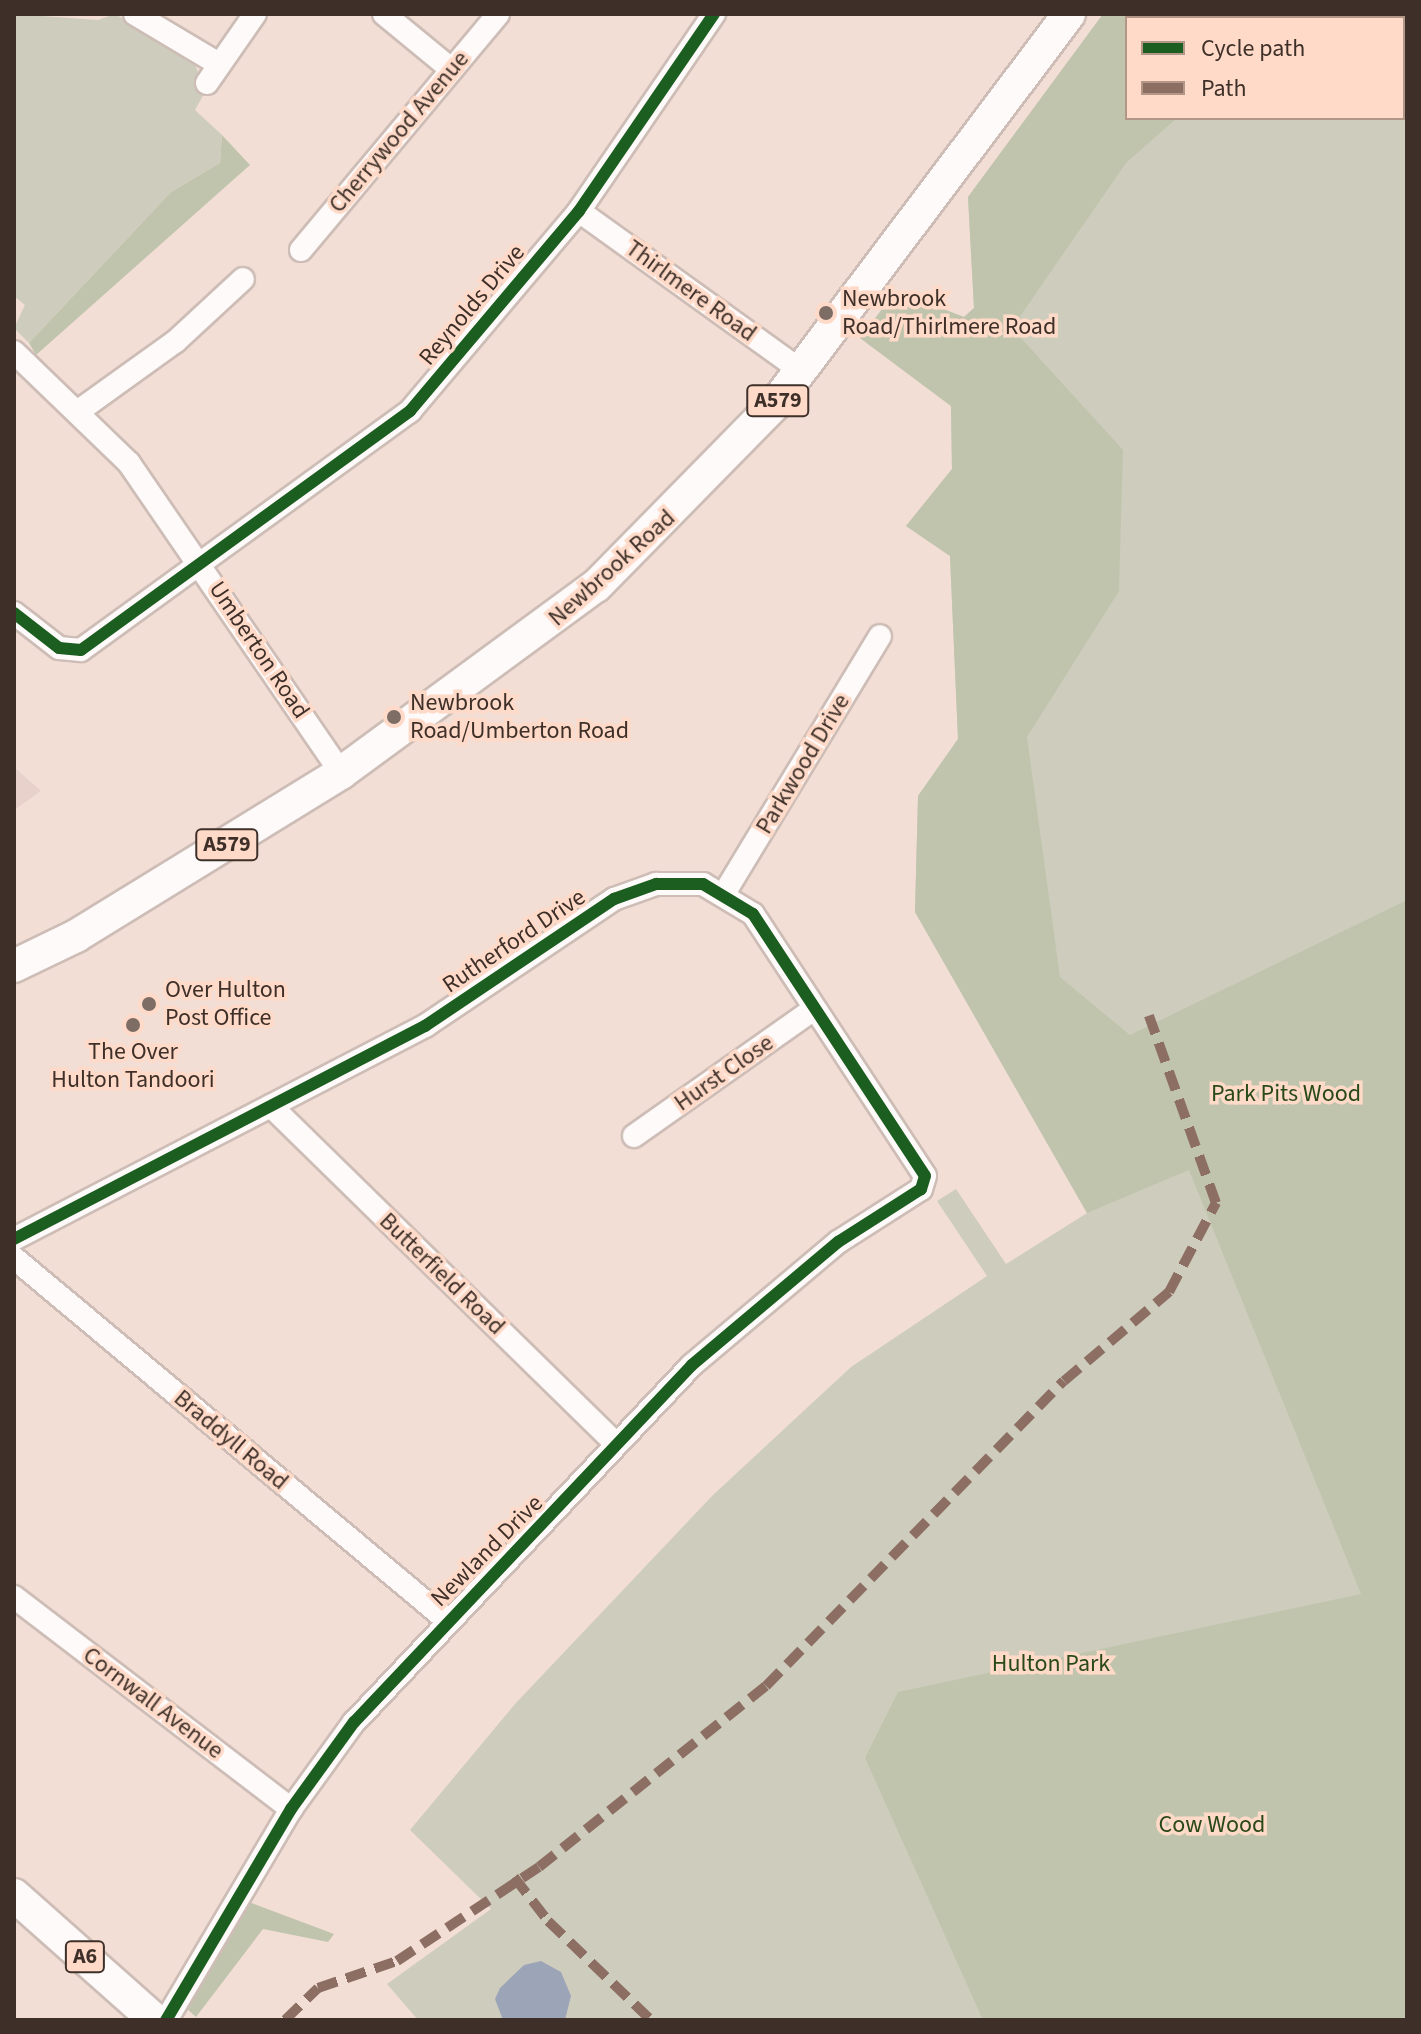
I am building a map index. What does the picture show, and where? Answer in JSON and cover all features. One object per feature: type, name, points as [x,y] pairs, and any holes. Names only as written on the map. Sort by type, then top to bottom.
[{"type":"highway","name":"Newbrook Road","points":[[14,966],[76,936],[341,773],[596,586],[663,525],[802,371],[1069,14]]},
{"type":"highway","name":"A6","points":[[14,1895],[155,2020]]},
{"type":"street","points":[[135,14],[213,74],[255,14]]},
{"type":"street","points":[[384,14],[451,69]]},
{"type":"street","name":"Cherrywood Avenue","points":[[301,250],[498,14]]},
{"type":"street","name":"Reynolds Drive","points":[[14,613],[59,648],[81,650],[203,565],[410,411],[579,211],[714,14]]},
{"type":"street","name":"Thirlmere Road","points":[[579,211],[802,371]]},
{"type":"street","points":[[80,410],[176,341],[233,281]]},
{"type":"street","name":"Umberton Road","points":[[15,342],[129,463],[203,565],[341,773]]},
{"type":"street","name":"Parkwood Drive","points":[[725,892],[878,635]]},
{"type":"street","name":"Rutherford Drive","points":[[14,1239],[466,1002],[634,889],[681,882],[725,892],[753,914],[925,1176],[921,1189]]},
{"type":"street","name":"Hurst Close","points":[[633,1135],[814,1009]]},
{"type":"street","name":"Butterfield Road","points":[[271,1106],[613,1441]]},
{"type":"street","name":"Newland Drive","points":[[166,2020],[291,1809],[354,1722],[448,1621],[549,1523],[613,1441],[755,1307],[921,1189]]},
{"type":"street","name":"Braddyll Road","points":[[14,1258],[448,1621]]},
{"type":"street","name":"Cornwall Avenue","points":[[14,1597],[291,1809]]},
{"type":"shaded area","points":[[14,767],[41,791],[14,810]]},
{"type":"green space","points":[[14,14],[98,20],[115,14],[194,61],[205,92],[195,110],[222,135],[220,163],[171,192],[29,343],[14,328],[25,305],[14,296]]},
{"type":"green space","name":"Hulton Park","points":[[1103,14],[1407,14],[1407,2020],[418,2020],[387,1984],[491,1909],[410,1830],[515,1704],[713,1495],[851,1367],[987,1276],[937,1201],[956,1189],[1006,1264],[1087,1213],[915,912],[918,796],[958,739],[950,556],[906,526],[952,469],[951,406],[860,338],[896,291],[964,317],[974,308],[968,197]]},
{"type":"green space","points":[[1103,14],[1407,14],[1407,74],[1405,16],[1125,16],[1125,120],[1175,120],[1126,163],[1012,328],[1123,450],[1119,591],[1027,737],[1060,977],[1130,1035],[1407,900],[1407,2020],[983,2020],[865,1758],[898,1692],[1361,1594],[1189,1170],[1087,1213],[915,912],[918,796],[958,739],[950,556],[906,526],[952,469],[951,406],[860,338],[896,291],[964,317],[974,308],[968,197]]},
{"type":"green space","points":[[222,135],[250,165],[36,355],[29,343],[171,192],[220,163]]},
{"type":"green space","points":[[249,1902],[334,1934],[328,1942],[263,1929],[196,2017],[186,2008]]},
{"type":"water","points":[[541,1961],[561,1972],[571,1996],[565,2020],[503,2020],[495,1999],[500,1988],[524,1965]]},
{"type":"marked path","points":[[285,2020],[318,1988],[397,1961],[539,1867],[766,1686],[1064,1381],[1169,1292],[1216,1203],[1149,1016]]},
{"type":"marked path","points":[[514,1877],[548,1921],[651,2020]]},
{"type":"cycle path","points":[[14,613],[59,648],[81,650],[410,411],[579,211],[714,14]]},
{"type":"cycle path","points":[[14,1239],[425,1026],[614,899],[656,884],[703,884],[753,914],[925,1176],[921,1189],[838,1242],[692,1365],[354,1722],[291,1809],[166,2020]]},
{"type":"place","name":"Newbrook Road/Thirlmere Road","points":[[826,313]]},
{"type":"place","name":"Newbrook Road/Umberton Road","points":[[394,717]]},
{"type":"place","name":"Over Hulton Post Office","points":[[149,1004]]},
{"type":"place","name":"The Over Hulton Tandoori","points":[[133,1025]]},
{"type":"park label","name":"Park Pits Wood","points":[[1286,1094]]},
{"type":"park label","name":"Cow Wood","points":[[1212,1825]]}]
